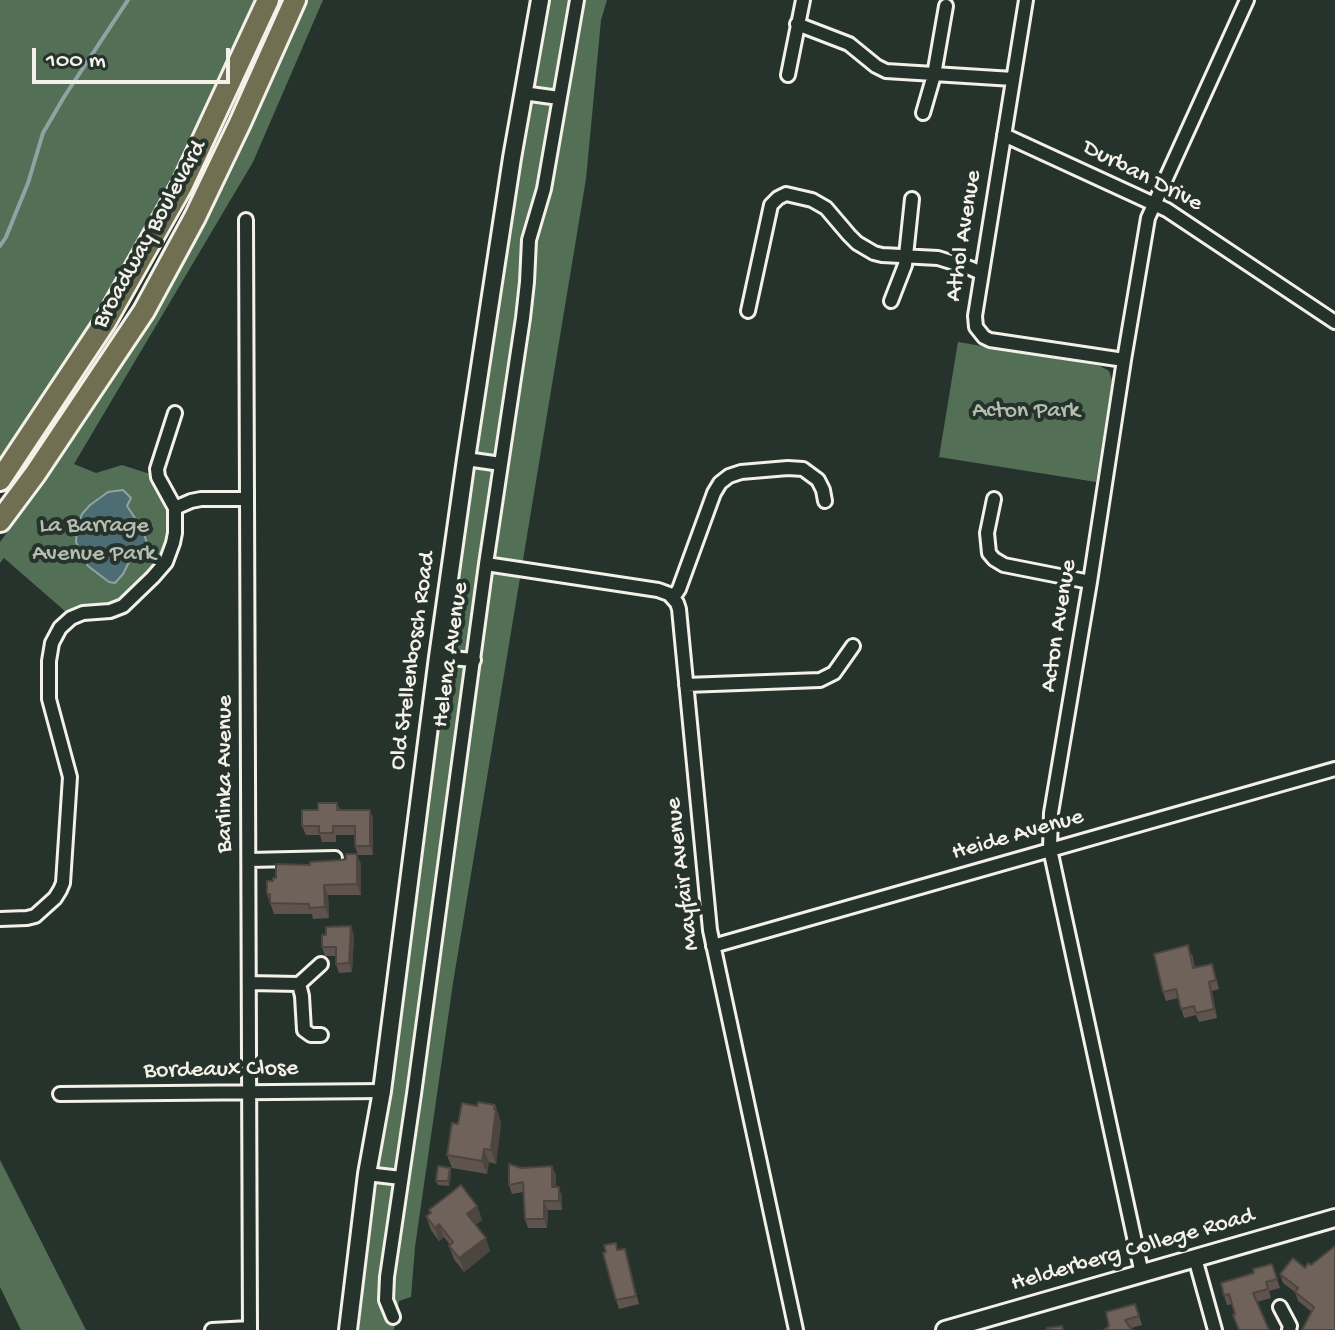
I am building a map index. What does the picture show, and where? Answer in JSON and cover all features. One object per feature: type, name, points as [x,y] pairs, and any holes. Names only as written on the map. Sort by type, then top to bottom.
[{"type":"main road","name":"Broadway Boulevard","points":[[0,480],[105,322],[159,226],[188,172],[268,0]]},
{"type":"main road","name":"Broadway Boulevard","points":[[0,521],[144,311],[195,217],[295,0]]},
{"type":"street","name":"Old Stellenbosch Road","points":[[348,1330],[466,459],[540,0]]},
{"type":"street","name":"Helena Avenue","points":[[393,1317],[386,1295],[486,564],[523,318],[529,240],[544,189],[577,0]]},
{"type":"street","points":[[788,75],[803,0]]},
{"type":"street","name":"Athol Avenue","points":[[1026,0],[981,273],[976,327],[990,340],[1124,360]]},
{"type":"street","name":"Acton Avenue","points":[[1142,1274],[1049,833],[1053,790],[1146,231],[1154,204],[1247,0]]},
{"type":"street","points":[[923,113],[934,75],[946,6]]},
{"type":"street","points":[[797,24],[849,44],[886,71],[1013,79]]},
{"type":"street","points":[[523,93],[559,98]]},
{"type":"street","name":"Durban Drive","points":[[1004,135],[1182,219],[1335,322]]},
{"type":"street","points":[[748,311],[771,205],[781,195],[790,194],[819,204],[832,213],[849,235],[866,249],[882,255],[938,258],[981,273]]},
{"type":"street","points":[[891,301],[903,273],[912,199]]},
{"type":"street","name":"Barlinka Avenue","points":[[212,1330],[250,1329],[246,220]]},
{"type":"street","points":[[0,919],[35,916],[55,898],[63,883],[70,777],[49,699],[49,661],[55,635],[77,615],[110,611],[123,606],[166,562],[175,533],[175,508],[158,477],[157,469],[175,413]]},
{"type":"street","points":[[466,459],[501,464]]},
{"type":"street","points":[[486,564],[658,590],[673,598],[714,493],[724,479],[741,472],[803,469],[818,480],[825,501]]},
{"type":"street","points":[[175,508],[201,499],[247,499]]},
{"type":"street","points":[[994,499],[987,533],[989,553],[994,559],[1004,565],[1090,582]]},
{"type":"street","name":"Mayfair Avenue","points":[[673,598],[679,609],[713,946],[796,1330]]},
{"type":"street","points":[[686,685],[820,680],[834,673],[853,646]]},
{"type":"street","points":[[438,657],[474,660]]},
{"type":"street","name":"Heide Avenue","points":[[713,946],[1335,769]]},
{"type":"street","points":[[249,860],[335,858]]},
{"type":"street","points":[[249,983],[299,984],[321,964]]},
{"type":"street","points":[[299,984],[304,1030],[311,1035],[321,1035]]},
{"type":"street","name":"Bordeaux Close","points":[[60,1094],[382,1091]]},
{"type":"street","points":[[367,1174],[401,1178]]},
{"type":"street","name":"Helderberg College Road","points":[[945,1330],[1335,1218]]},
{"type":"street","points":[[1195,1258],[1215,1330]]},
{"type":"street","points":[[1280,1307],[1289,1330]]},
{"type":"green space","points":[[0,0],[257,0],[192,140],[140,238],[86,333],[0,459]]},
{"type":"green space","name":"La Barrage Avenue Park","points":[[306,0],[323,0],[253,162],[74,464],[96,473],[122,465],[150,474],[166,507],[168,533],[164,549],[153,567],[123,599],[112,606],[85,606],[66,612],[4,558],[0,563],[0,542],[47,478],[152,316],[189,251],[238,156]]},
{"type":"green space","points":[[547,0],[607,0],[601,20],[586,179],[453,983],[415,1247],[411,1297],[399,1301],[394,1330],[354,1330],[477,441]]},
{"type":"green space","name":"Acton Park","points":[[958,342],[1100,366],[1109,371],[1112,380],[1096,482],[939,457]]},
{"type":"green space","points":[[0,1160],[86,1330],[21,1330],[0,1287]]},
{"type":"water","points":[[123,490],[131,498],[127,506],[143,530],[148,547],[129,562],[115,583],[88,566],[76,542],[77,527],[90,505],[108,492]]},
{"type":"building","points":[[318,803],[337,803],[337,810],[370,810],[370,846],[355,846],[355,826],[333,826],[333,833],[319,833],[319,826],[302,826],[302,810],[318,810]]},
{"type":"building","points":[[346,854],[357,854],[357,884],[324,885],[325,907],[270,903],[267,881],[276,878],[276,864],[310,865],[310,862],[346,859]]},
{"type":"building","points":[[351,926],[349,963],[336,964],[336,947],[322,947],[322,935],[326,935],[326,927]]},
{"type":"building","points":[[1188,945],[1193,968],[1212,964],[1216,980],[1209,982],[1214,1009],[1196,1013],[1194,1006],[1181,1009],[1176,989],[1163,992],[1154,954]]},
{"type":"building","points":[[478,1102],[495,1105],[491,1150],[484,1149],[482,1161],[447,1155],[452,1123],[458,1124],[462,1103],[477,1106]]},
{"type":"building","points":[[509,1164],[521,1168],[552,1166],[552,1187],[559,1187],[559,1201],[544,1201],[544,1219],[525,1219],[523,1182],[509,1185]]},
{"type":"building","points":[[438,1166],[450,1168],[448,1181],[436,1181]]},
{"type":"building","points":[[461,1185],[477,1206],[467,1214],[486,1238],[459,1258],[449,1246],[453,1242],[439,1224],[435,1228],[426,1216],[431,1213],[429,1210]]},
{"type":"building","points":[[616,1243],[617,1250],[625,1249],[636,1296],[616,1300],[603,1253],[606,1252],[604,1245]]},
{"type":"building","points":[[1335,1246],[1335,1330],[1302,1330],[1314,1307],[1295,1292],[1298,1288],[1280,1274],[1293,1258],[1305,1268]]},
{"type":"building","points":[[1272,1264],[1277,1279],[1266,1282],[1268,1289],[1253,1293],[1269,1330],[1239,1330],[1229,1294],[1224,1296],[1221,1283]]},
{"type":"building","points":[[1135,1304],[1139,1316],[1125,1320],[1132,1330],[1104,1330],[1109,1326],[1106,1312]]},
{"type":"building","points":[[1062,1326],[1063,1330],[1047,1330],[1047,1328]]},
{"type":"waterway","points":[[0,246],[28,183],[43,133],[128,0]]}]
